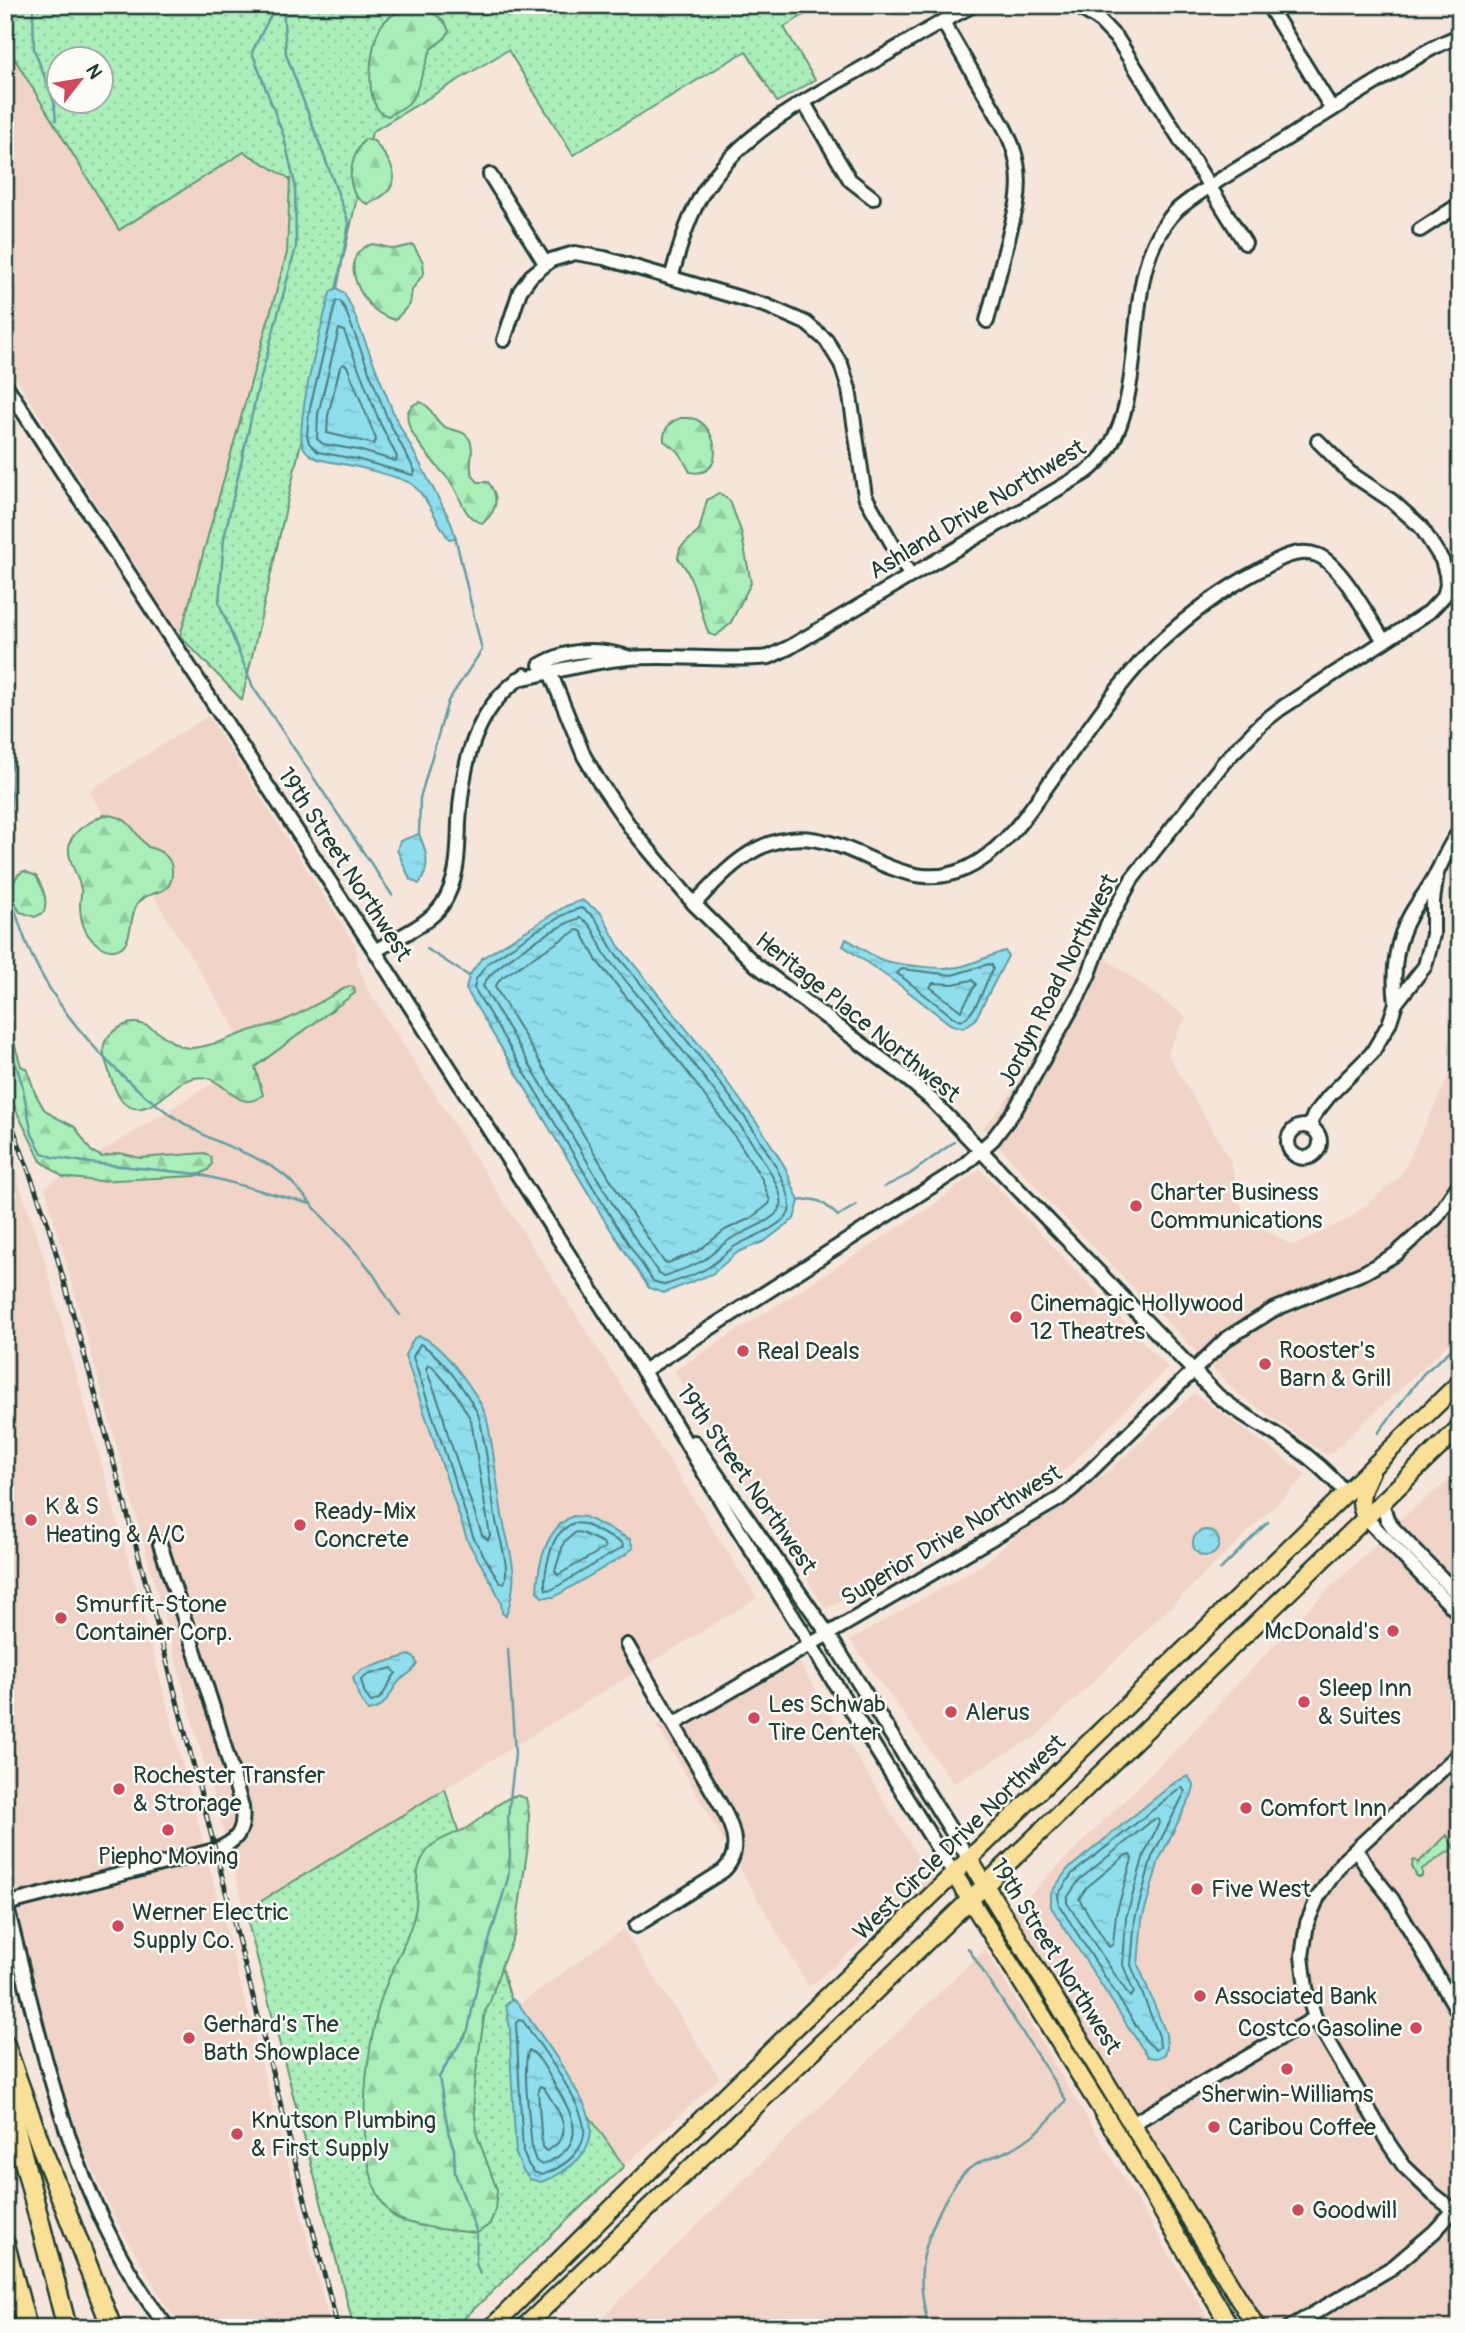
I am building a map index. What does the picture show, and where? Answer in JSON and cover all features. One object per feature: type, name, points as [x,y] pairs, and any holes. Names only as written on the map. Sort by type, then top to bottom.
[{"type":"highway","points":[[5,2045],[41,2146],[113,2328]]},
{"type":"highway","points":[[5,2087],[67,2328]]},
{"type":"highway","points":[[5,2244],[27,2328]]},
{"type":"main road","name":"West Circle Drive Northwest","points":[[491,2328],[1460,1382]]},
{"type":"main road","points":[[523,2328],[1460,1427]]},
{"type":"main road","points":[[1366,1518],[1362,1511],[1361,1495],[1373,1465]]},
{"type":"main road","name":"19th Street Northwest","points":[[969,1859],[1257,2328]]},
{"type":"main road","name":"19th Street Northwest","points":[[954,1874],[1116,2133],[1231,2328]]},
{"type":"street","points":[[671,278],[694,209],[713,178],[753,136],[803,103],[974,5]]},
{"type":"street","points":[[1075,5],[1098,19],[1118,40],[1245,243]]},
{"type":"street","points":[[1268,5],[1332,109]]},
{"type":"street","points":[[943,22],[1007,131],[1019,170],[1017,204],[987,321]]},
{"type":"street","name":"Ashland Drive Northwest","points":[[375,951],[440,908],[451,889],[457,866],[462,778],[468,753],[488,711],[518,680],[548,667],[628,657],[769,657],[1085,473],[1108,452],[1118,433],[1125,407],[1149,255],[1158,234],[1170,217],[1185,204],[1332,109],[1436,45],[1460,36]]},
{"type":"street","points":[[803,103],[845,172],[873,198]]},
{"type":"street","points":[[490,175],[545,263]]},
{"type":"street","points":[[1420,230],[1460,204]]},
{"type":"street","points":[[504,340],[520,291],[531,276],[545,263],[559,257],[584,253],[783,311],[806,323],[826,340],[846,377],[865,496],[910,575]]},
{"type":"street","name":"19th Street Northwest","points":[[5,384],[375,951],[643,1371],[954,1874]]},
{"type":"street","name":"Jordyn Road Northwest","points":[[643,1371],[962,1167],[981,1151],[1015,1110],[1079,995],[1090,974],[1107,925],[1132,879],[1224,762],[1262,723],[1280,709],[1438,605],[1444,596],[1447,574],[1442,560],[1421,527],[1392,501],[1350,473],[1318,441]]},
{"type":"street","points":[[694,904],[740,859],[778,841],[827,841],[898,872],[929,878],[961,872],[990,853],[1018,824],[1134,670],[1159,643],[1220,594],[1297,553],[1307,551],[1325,559],[1346,583],[1384,641]]},
{"type":"street","name":"Heritage Place Northwest","points":[[548,667],[584,756],[598,780],[633,831],[694,904],[756,965],[931,1099],[1192,1370],[1238,1412],[1293,1446],[1345,1492]]},
{"type":"street","points":[[1396,1003],[1395,958],[1406,922],[1460,831]]},
{"type":"street","points":[[1309,1126],[1329,1096],[1372,1053],[1389,1024],[1396,1003],[1425,966],[1433,935],[1433,901],[1437,872]]},
{"type":"street","name":"Superior Drive Northwest","points":[[674,1724],[1059,1499],[1226,1339],[1259,1317],[1365,1272],[1396,1254],[1436,1219],[1460,1183]]},
{"type":"street","name":"19th Street Northwest","points":[[643,1371],[752,1522],[828,1634],[969,1859]]},
{"type":"street","points":[[1382,1503],[1393,1528],[1460,1597]]},
{"type":"street","points":[[1366,1518],[1460,1615]]},
{"type":"street","points":[[160,1544],[243,1807],[244,1818],[240,1835],[228,1845],[215,1850],[6,1902],[53,2087],[72,2149],[118,2250],[144,2295],[168,2328]]},
{"type":"street","points":[[627,1645],[728,1819],[733,1829],[734,1851],[729,1866],[715,1878],[636,1926]]},
{"type":"street","points":[[1289,2328],[1393,2267],[1458,2210],[1433,2194],[1404,2166],[1315,2018],[1306,1988],[1303,1943],[1307,1923],[1318,1896],[1342,1862],[1460,1753]]},
{"type":"street","points":[[1357,1850],[1392,1899],[1460,2015]]},
{"type":"street","points":[[1132,2124],[1315,2018]]},
{"type":"shaded area","points":[[5,43],[46,110],[46,116],[50,116],[119,230],[244,152],[290,179],[287,253],[180,636],[5,360]]},
{"type":"shaded area","points":[[208,716],[356,946],[358,964],[367,988],[757,1598],[245,1911],[45,1187],[253,1058],[89,791]]},
{"type":"shaded area","points":[[1102,956],[1186,1017],[1167,1053],[1230,1159],[1244,1217],[1293,1246],[1350,1218],[1400,1177],[1460,1053],[1460,1333],[1328,1456],[1238,1394],[1051,1204],[983,1128],[1002,1106]]},
{"type":"shaded area","points":[[5,1141],[44,1258],[136,1587],[331,2328],[184,2328],[166,2306],[114,2217],[68,2113],[5,1875]]},
{"type":"shaded area","points":[[980,1169],[1168,1368],[1066,1469],[826,1609],[674,1371],[935,1204]]},
{"type":"shaded area","points":[[1194,1393],[1307,1475],[1037,1736],[953,1783],[850,1640],[984,1564],[1023,1529],[1108,1472]]},
{"type":"shaded area","points":[[1460,1472],[1460,2328],[1264,2328],[1010,1914],[1183,1742],[1312,1605],[1378,1543],[1394,1524]]},
{"type":"shaded area","points":[[790,1648],[933,1881],[809,1987],[657,1726]]},
{"type":"shaded area","points":[[623,1929],[720,2078],[624,2166],[514,2008]]},
{"type":"shaded area","points":[[985,1949],[1214,2328],[591,2328],[836,2091]]},
{"type":"green space","points":[[5,5],[820,5],[784,27],[815,80],[777,102],[746,51],[573,155],[508,50],[372,132],[242,700],[180,636],[287,253],[290,179],[244,152],[119,230],[50,116],[116,116],[116,46],[46,46],[46,110],[5,43]]},
{"type":"green space","points":[[408,7],[433,13],[443,21],[449,31],[446,37],[431,49],[415,95],[407,105],[388,116],[379,111],[374,102],[371,60],[383,23]]},
{"type":"green space","points":[[365,139],[374,141],[382,151],[394,176],[388,191],[368,204],[354,192],[351,184],[352,164]]},
{"type":"green space","points":[[373,244],[394,249],[413,245],[423,262],[424,273],[412,290],[410,304],[395,320],[375,310],[368,303],[354,274],[356,255]]},
{"type":"green space","points":[[420,402],[427,406],[442,425],[461,432],[470,440],[471,471],[478,482],[488,482],[495,498],[494,509],[483,523],[476,521],[467,512],[450,481],[425,452],[410,428],[407,417],[410,408]]},
{"type":"green space","points":[[681,418],[694,418],[704,425],[714,442],[714,461],[709,468],[701,472],[690,472],[679,452],[664,441],[668,426]]},
{"type":"green space","points":[[719,493],[730,501],[741,531],[751,583],[730,624],[716,636],[709,634],[693,585],[678,558],[680,548],[699,531],[707,500]]},
{"type":"green space","points":[[103,815],[119,818],[130,825],[148,847],[168,858],[172,871],[169,886],[137,904],[127,940],[120,948],[112,950],[95,942],[84,928],[80,910],[81,889],[69,854],[70,842],[76,833]]},
{"type":"green space","points":[[24,871],[36,876],[44,894],[44,912],[35,917],[20,912],[13,895],[15,879]]},
{"type":"green space","points":[[349,986],[354,987],[355,993],[255,1067],[263,1095],[252,1101],[243,1100],[206,1078],[194,1078],[179,1084],[157,1102],[140,1108],[127,1105],[115,1089],[104,1047],[108,1037],[125,1025],[146,1025],[181,1046],[198,1047],[283,1021]]},
{"type":"green space","points":[[5,1012],[21,1066],[27,1069],[44,1109],[75,1127],[91,1151],[102,1157],[120,1153],[140,1158],[205,1153],[211,1157],[212,1164],[208,1170],[196,1176],[96,1181],[63,1177],[41,1161],[5,1088]]},
{"type":"green space","points":[[445,1789],[514,2008],[624,2166],[454,2328],[354,2328],[245,1911]]},
{"type":"green space","points":[[516,1795],[526,1798],[529,1814],[528,1846],[515,1934],[485,2011],[473,2093],[477,2135],[497,2190],[495,2210],[490,2224],[477,2233],[418,2225],[390,2213],[377,2193],[369,2168],[365,2108],[370,2046],[376,2019],[382,1996],[412,1923],[417,1874],[427,1851]]},
{"type":"green space","points":[[1447,1835],[1454,1848],[1422,1869],[1422,1877],[1417,1877],[1412,1866],[1413,1861],[1418,1863]]},
{"type":"water","points":[[337,288],[344,293],[351,306],[395,417],[450,520],[456,538],[449,539],[424,497],[413,485],[358,467],[321,460],[311,456],[304,448],[301,437],[305,399],[329,296],[331,291]]},
{"type":"water","points":[[419,834],[424,847],[426,866],[419,884],[410,879],[397,850],[400,841]]},
{"type":"water","points":[[582,900],[601,913],[618,945],[706,1053],[762,1130],[785,1167],[799,1201],[794,1219],[765,1241],[738,1252],[712,1274],[664,1293],[649,1288],[605,1221],[466,989],[469,976],[482,958],[566,906]]},
{"type":"water","points":[[846,939],[880,959],[921,967],[963,966],[1005,951],[1008,956],[975,1020],[963,1028],[950,1024],[843,946]]},
{"type":"water","points":[[419,1336],[428,1340],[447,1357],[474,1393],[486,1416],[513,1568],[512,1592],[506,1616],[502,1613],[501,1602],[493,1585],[468,1542],[405,1355],[414,1338]]},
{"type":"water","points":[[573,1516],[585,1517],[630,1539],[633,1548],[554,1597],[542,1597],[537,1591],[545,1548],[556,1529]]},
{"type":"water","points":[[1206,1530],[1215,1534],[1219,1543],[1215,1552],[1206,1556],[1197,1552],[1193,1543],[1197,1534]]},
{"type":"water","points":[[409,1655],[415,1658],[417,1664],[399,1681],[382,1705],[368,1711],[359,1697],[353,1677],[363,1669]]},
{"type":"water","points":[[1188,1776],[1194,1786],[1192,1794],[1159,1860],[1142,1920],[1138,1964],[1166,2034],[1165,2055],[1157,2058],[1149,2057],[1140,2045],[1051,1907],[1051,1893],[1067,1870],[1175,1782]]},
{"type":"water","points":[[512,1999],[517,2002],[563,2068],[585,2106],[591,2128],[586,2149],[579,2158],[562,2172],[541,2182],[530,2179],[516,2154],[510,2028],[506,2005]]},
{"type":"waterway","points":[[33,5],[34,49],[54,102],[56,120]]},
{"type":"waterway","points":[[276,5],[252,52],[284,137],[295,185],[296,247],[258,388],[224,538],[219,603],[253,687],[392,895]]},
{"type":"waterway","points":[[283,5],[286,54],[349,223],[337,288]]},
{"type":"waterway","points":[[419,834],[420,798],[448,701],[482,650],[455,536]]},
{"type":"waterway","points":[[5,718],[12,751],[8,850],[12,893],[23,934],[52,992],[95,1047],[145,1096],[200,1133],[265,1163],[290,1181],[375,1276],[400,1315]]},
{"type":"waterway","points":[[427,949],[469,976]]},
{"type":"waterway","points":[[5,1029],[22,1084],[32,1134],[42,1153],[91,1163],[198,1174],[311,1204]]},
{"type":"waterway","points":[[884,1187],[910,1174],[954,1142]]},
{"type":"waterway","points":[[799,1201],[811,1199],[820,1202],[838,1216],[856,1205]]},
{"type":"waterway","points":[[1378,1433],[1423,1374],[1460,1342]]},
{"type":"waterway","points":[[1220,1570],[1268,1522]]},
{"type":"waterway","points":[[480,2274],[476,2263],[477,2233],[455,2173],[454,2149],[439,2077],[468,2030],[480,1971],[508,1878],[508,1818],[515,1754],[508,1649]]},
{"type":"waterway","points":[[929,2328],[923,2298],[922,2269],[927,2244],[945,2200],[961,2176],[970,2168],[1023,2142],[1046,2123],[1066,2100],[968,1948]]},
{"type":"railway","points":[[5,1106],[48,1224],[95,1393],[338,2328]]},
{"type":"place","name":"Charter Business Communications","points":[[1136,1206]]},
{"type":"place","name":"Cinemagic Hollywood 12 Theatres","points":[[1016,1317]]},
{"type":"place","name":"Real Deals","points":[[743,1351]]},
{"type":"place","name":"Rooster's Barn & Grill","points":[[1265,1364]]},
{"type":"place","name":"K & S Heating & A/C","points":[[31,1520]]},
{"type":"place","name":"Ready-Mix Concrete","points":[[300,1525]]},
{"type":"place","name":"Smurfit-Stone Container Corp.","points":[[61,1618]]},
{"type":"place","name":"McDonald's","points":[[1393,1631]]},
{"type":"place","name":"Sleep Inn & Suites","points":[[1304,1702]]},
{"type":"place","name":"Alerus","points":[[951,1712]]},
{"type":"place","name":"Les Schwab Tire Center","points":[[754,1718]]},
{"type":"place","name":"Rochester Transfer & Strorage","points":[[119,1789]]},
{"type":"place","name":"Comfort Inn","points":[[1246,1808]]},
{"type":"place","name":"Piepho Moving","points":[[168,1830]]},
{"type":"place","name":"Five West","points":[[1197,1889]]},
{"type":"place","name":"Werner Electric Supply Co.","points":[[118,1926]]},
{"type":"place","name":"Associated Bank","points":[[1200,1996]]},
{"type":"place","name":"Costco Gasoline","points":[[1416,2028]]},
{"type":"place","name":"Gerhard's The Bath Showplace","points":[[189,2038]]},
{"type":"place","name":"Sherwin-Williams","points":[[1287,2069]]},
{"type":"place","name":"Caribou Coffee","points":[[1214,2127]]},
{"type":"place","name":"Knutson Plumbing & First Supply","points":[[237,2134]]},
{"type":"place","name":"Goodwill","points":[[1298,2210]]}]
